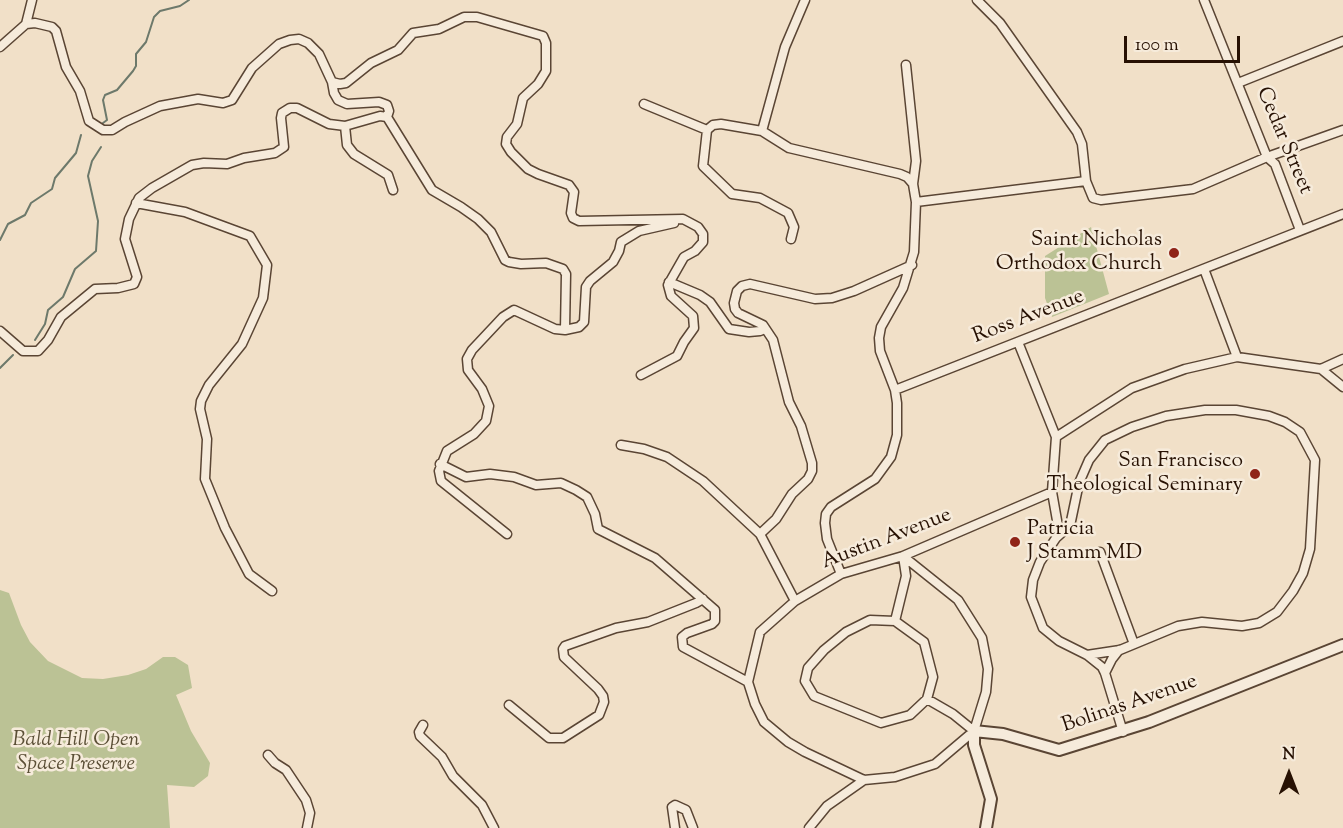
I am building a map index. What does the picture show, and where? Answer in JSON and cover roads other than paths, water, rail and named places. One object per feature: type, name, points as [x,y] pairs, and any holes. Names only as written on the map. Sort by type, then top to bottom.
[{"type":"street","points":[[0,47],[26,24],[32,0]]},
{"type":"street","points":[[762,131],[785,47],[805,0]]},
{"type":"street","points":[[977,0],[1000,23],[1077,132],[1083,144],[1086,181],[1093,198],[1101,200],[1137,197],[1193,189],[1267,157],[1343,130]]},
{"type":"street","name":"Cedar Street","points":[[1204,0],[1267,157],[1275,164],[1300,230]]},
{"type":"street","points":[[332,82],[346,82],[371,63],[398,50],[413,33],[439,29],[464,17],[477,17],[543,36],[546,44],[546,71],[538,84],[523,98],[517,124],[507,137],[506,144],[511,152],[528,169],[569,185],[574,192],[571,213],[573,218],[579,221],[683,219],[698,227],[703,234],[703,242],[695,251],[684,257],[669,282],[671,296],[693,316],[694,328],[677,356],[641,375]]},
{"type":"street","points":[[26,24],[42,24],[56,31],[64,60],[80,91],[89,121],[103,130],[112,130],[160,106],[198,99],[223,103],[232,100],[252,68],[279,44],[299,39],[308,43],[320,54],[338,100],[347,104],[379,102],[387,105],[389,111],[387,117]]},
{"type":"street","points":[[1238,82],[1343,41]]},
{"type":"street","points":[[841,574],[827,538],[826,514],[831,507],[875,478],[891,457],[897,435],[895,390],[880,351],[879,338],[881,327],[903,288],[912,265],[916,202],[913,184],[915,154],[906,65]]},
{"type":"street","points":[[644,104],[707,130]]},
{"type":"street","points":[[0,331],[23,351],[38,351],[48,340],[61,317],[95,289],[118,288],[134,284],[137,277],[125,239],[126,227],[135,203],[152,188],[192,165],[227,164],[244,158],[275,153],[284,147],[281,118],[282,113],[290,108],[297,108],[329,124],[345,126],[380,116],[387,117]]},
{"type":"street","points":[[387,117],[432,190],[478,219],[491,232],[505,260],[521,264],[546,263],[563,268],[566,274],[565,330]]},
{"type":"street","points":[[791,239],[794,227],[788,213],[760,198],[732,194],[703,166],[707,130],[713,125],[721,124],[762,131],[789,148],[900,174],[907,177],[913,184]]},
{"type":"street","points":[[345,126],[347,146],[354,154],[388,176],[393,190]]},
{"type":"street","points":[[916,202],[1086,181]]},
{"type":"street","points":[[135,203],[185,212],[250,236],[267,265],[263,298],[242,344],[209,385],[201,401],[200,410],[207,439],[205,479],[225,528],[249,574],[272,591]]},
{"type":"street","name":"Ross Avenue","points":[[895,390],[1343,214]]},
{"type":"street","points":[[507,534],[441,482],[440,464],[447,451],[474,434],[486,421],[489,406],[482,389],[468,370],[467,359],[472,350],[503,317],[514,310],[555,329],[565,330],[579,327],[584,322],[586,287],[590,280],[613,262],[621,242],[639,231],[683,219]]},
{"type":"street","points":[[760,534],[776,519],[792,494],[808,479],[812,471],[810,456],[801,426],[789,402],[773,340],[760,322],[738,313],[735,309],[737,291],[742,286],[750,284],[816,299],[832,298],[854,291],[912,265]]},
{"type":"street","points":[[1203,269],[1237,357]]},
{"type":"street","points":[[669,282],[700,294],[710,302],[729,329],[748,332],[765,329]]},
{"type":"street","points":[[1018,342],[1056,437],[1052,492],[1058,526],[1056,538]]},
{"type":"street","points":[[1056,437],[1132,388],[1185,369],[1237,357],[1321,369],[1343,387]]},
{"type":"street","points":[[1321,369],[1343,359]]},
{"type":"street","points":[[1087,655],[1120,650],[1178,626],[1202,622],[1242,626],[1259,623],[1277,612],[1303,573],[1310,549],[1315,460],[1300,432],[1286,422],[1269,416],[1236,410],[1205,410],[1166,416],[1132,427],[1105,440],[1089,460],[1079,483],[1068,526],[1056,538],[1040,562],[1033,580],[1031,597],[1043,628],[1059,641],[1087,655],[1098,663],[1105,673],[1123,732]]},
{"type":"street","points":[[621,445],[644,449],[668,457],[703,481],[760,534],[795,601]]},
{"type":"street","points":[[440,464],[466,477],[490,474],[514,477],[536,485],[561,483],[587,497],[595,514],[598,529],[655,558],[715,610],[715,621],[712,624],[682,637],[683,647],[748,682],[764,722],[775,732],[806,752],[864,780]]},
{"type":"street","name":"Austin Avenue","points":[[748,682],[760,632],[795,601],[841,574],[903,556],[1052,492]]},
{"type":"street","points":[[1057,515],[1073,512]]},
{"type":"street","points":[[1100,552],[1134,644]]},
{"type":"street","points":[[895,621],[906,576],[903,556]]},
{"type":"street","points":[[903,556],[958,600],[982,638],[988,669],[986,692],[974,732],[974,745],[991,799],[986,828]]},
{"type":"street","points":[[509,705],[549,738],[563,738],[599,715],[604,702],[598,689],[564,657],[565,646],[616,628],[648,622],[703,599]]},
{"type":"street","points":[[870,620],[895,621],[924,642],[933,677],[927,699],[910,715],[881,723],[814,696],[805,681],[808,668],[824,650],[846,632],[870,620]]},
{"type":"street","name":"Bolinas Avenue","points":[[974,732],[1003,734],[1059,750],[1123,732],[1343,645]]},
{"type":"street","points":[[1105,673],[1120,650]]},
{"type":"street","points":[[927,699],[953,714],[974,732]]},
{"type":"street","points":[[423,725],[419,732],[420,736],[442,757],[453,776],[482,805],[494,828]]},
{"type":"street","points":[[809,828],[827,806],[864,780],[896,777],[936,764],[974,732]]},
{"type":"street","points":[[268,754],[275,763],[286,770],[306,800],[310,813],[307,828]]},
{"type":"street","points":[[675,828],[672,807],[675,805],[686,810],[693,828]]},
{"type":"waterway","points":[[103,123],[107,120],[103,100],[105,95],[117,90],[133,71],[136,66],[136,54],[146,42],[154,17],[160,11],[180,6],[189,0]]},
{"type":"waterway","points":[[0,240],[8,224],[25,215],[31,203],[52,189],[55,178],[76,153],[81,135]]},
{"type":"waterway","points":[[35,340],[45,324],[48,310],[63,297],[75,269],[96,251],[98,221],[88,176],[92,161],[101,147]]},
{"type":"waterway","points":[[0,368],[13,355]]},
{"type":"place","name":"Saint Nicholas Orthodox Church","points":[[1174,253]]},
{"type":"place","name":"San Francisco Theological Seminary","points":[[1255,474]]},
{"type":"place","name":"Patricia J Stamm MD","points":[[1015,542]]},
{"type":"park label","name":"Bald Hill Open Space Preserve","points":[[76,753]]}]
